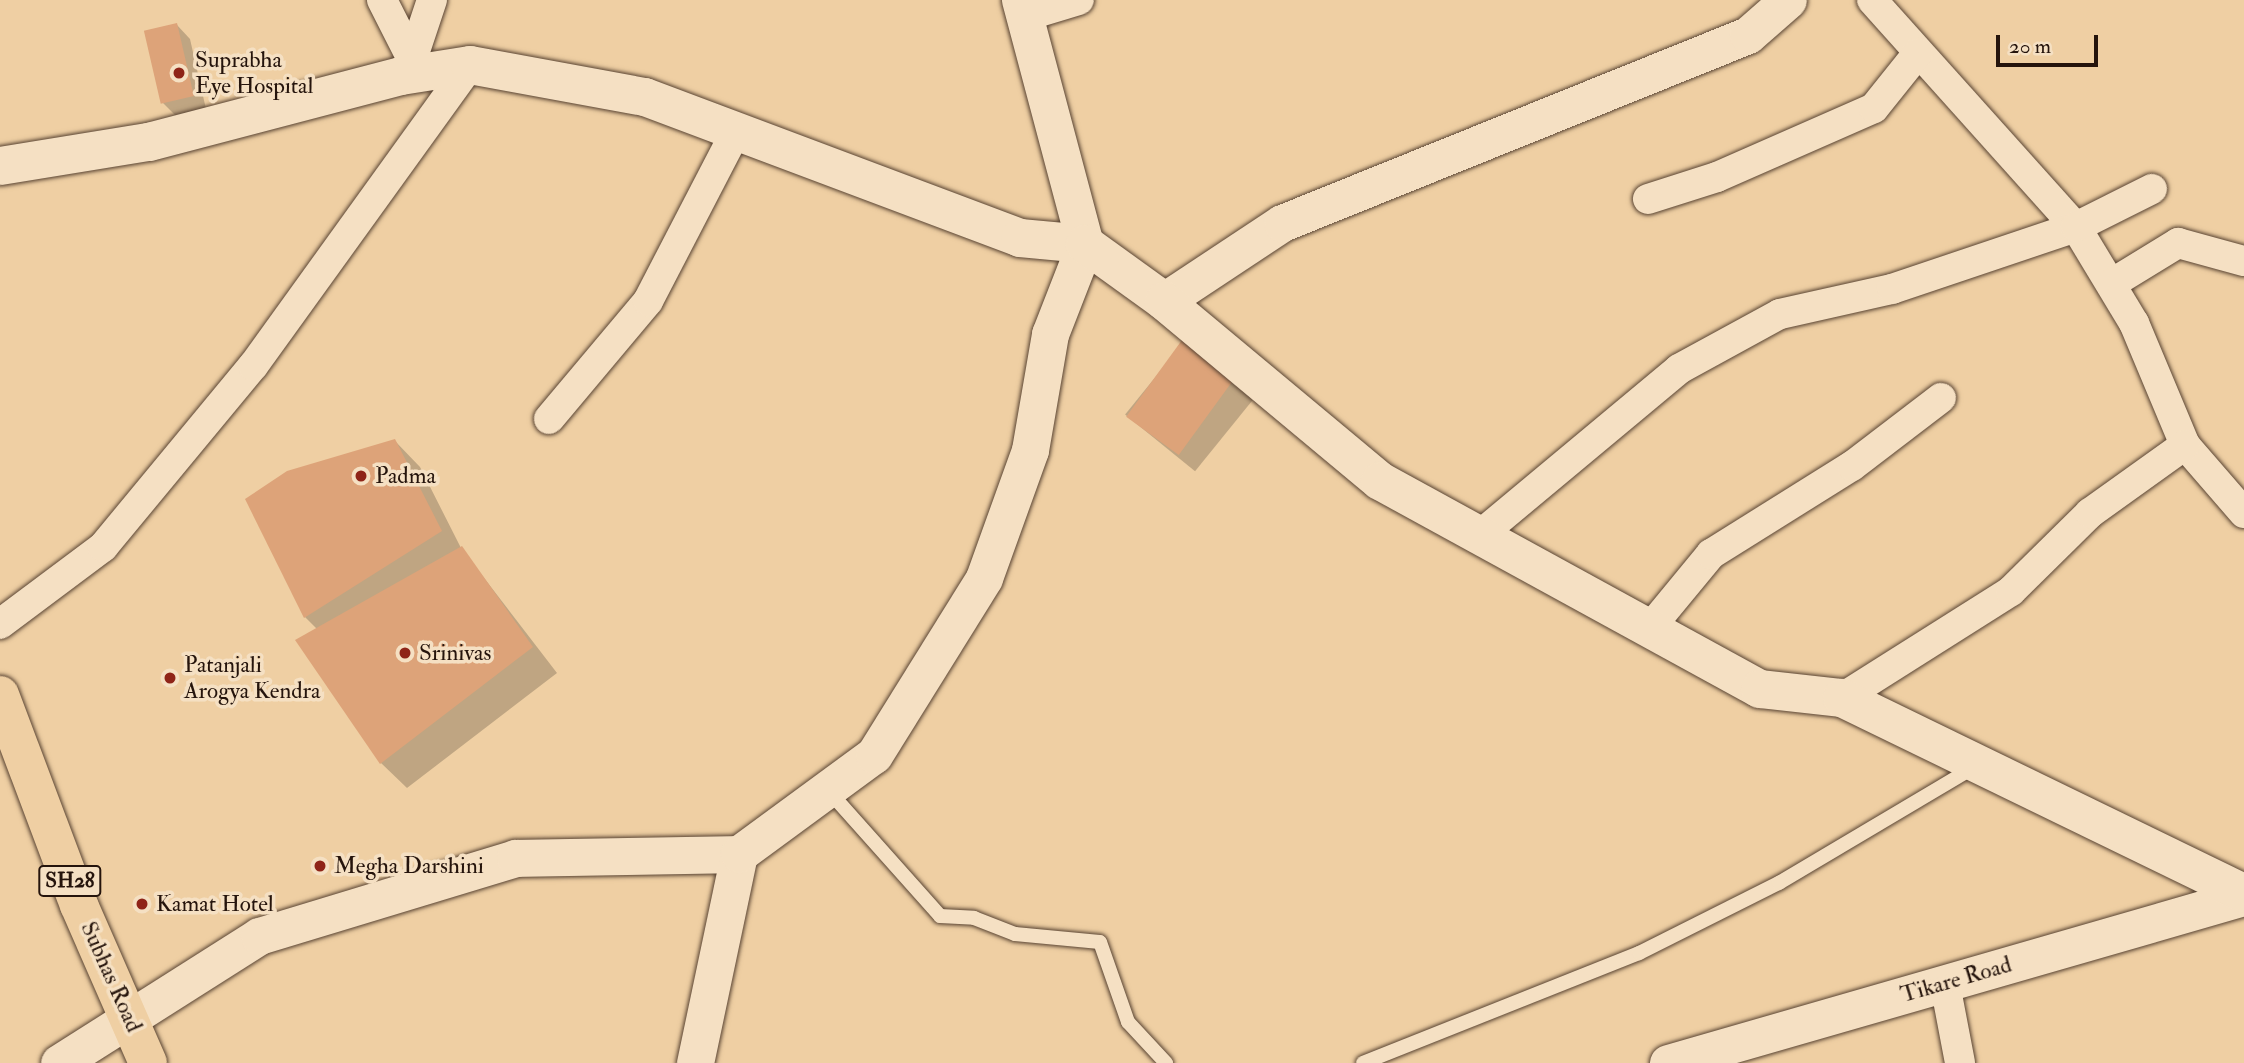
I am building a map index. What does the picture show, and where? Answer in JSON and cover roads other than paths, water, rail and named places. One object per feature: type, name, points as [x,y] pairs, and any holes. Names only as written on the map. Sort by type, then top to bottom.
[{"type":"main road","points":[[0,166],[149,142],[416,65],[470,65],[645,97],[1020,237],[1085,244],[1164,301],[1380,481],[1760,689],[1842,698],[2244,895]]},
{"type":"main road","name":"Subhas Road","points":[[0,695],[148,1063]]},
{"type":"street","points":[[382,0],[416,65]]},
{"type":"street","points":[[416,65],[432,0]]},
{"type":"street","points":[[59,1063],[259,936],[515,858],[739,854],[874,755],[984,578],[1030,450],[1050,334],[1085,244],[1028,5],[1079,0]]},
{"type":"street","points":[[1164,301],[1282,223],[1748,35],[1788,0]]},
{"type":"street","points":[[1872,0],[2076,227],[2111,284],[2185,445],[2244,513]]},
{"type":"street","points":[[1648,199],[1717,177],[1874,108],[1918,53]]},
{"type":"street","points":[[0,624],[103,547],[253,366],[470,65]]},
{"type":"street","points":[[549,419],[648,301],[736,131]]},
{"type":"street","points":[[1480,535],[1679,369],[1780,314],[1892,289],[2076,227],[2152,189]]},
{"type":"street","points":[[2111,284],[2178,243],[2244,261]]},
{"type":"street","points":[[1650,628],[1711,554],[1852,466],[1941,398]]},
{"type":"street","points":[[1842,698],[2011,591],[2090,513],[2185,445]]},
{"type":"street","points":[[695,1063],[739,854]]},
{"type":"street","name":"Tikare Road","points":[[1668,1063],[2244,895]]},
{"type":"street","points":[[1945,984],[1960,1063]]},
{"type":"lane","points":[[1363,1063],[1639,953],[1779,883],[1979,765]]},
{"type":"lane","points":[[828,789],[940,916],[974,918],[1015,934],[1100,942],[1128,1022],[1166,1063]]},
{"type":"place","name":"Suprabha Eye Hospital","points":[[179,73]]},
{"type":"place","name":"Padma","points":[[361,476]]},
{"type":"place","name":"Srinivas","points":[[405,653]]},
{"type":"place","name":"Patanjali Arogya Kendra","points":[[170,678]]},
{"type":"place","name":"Megha Darshini","points":[[320,866]]},
{"type":"place","name":"Kamat Hotel","points":[[142,904]]}]
